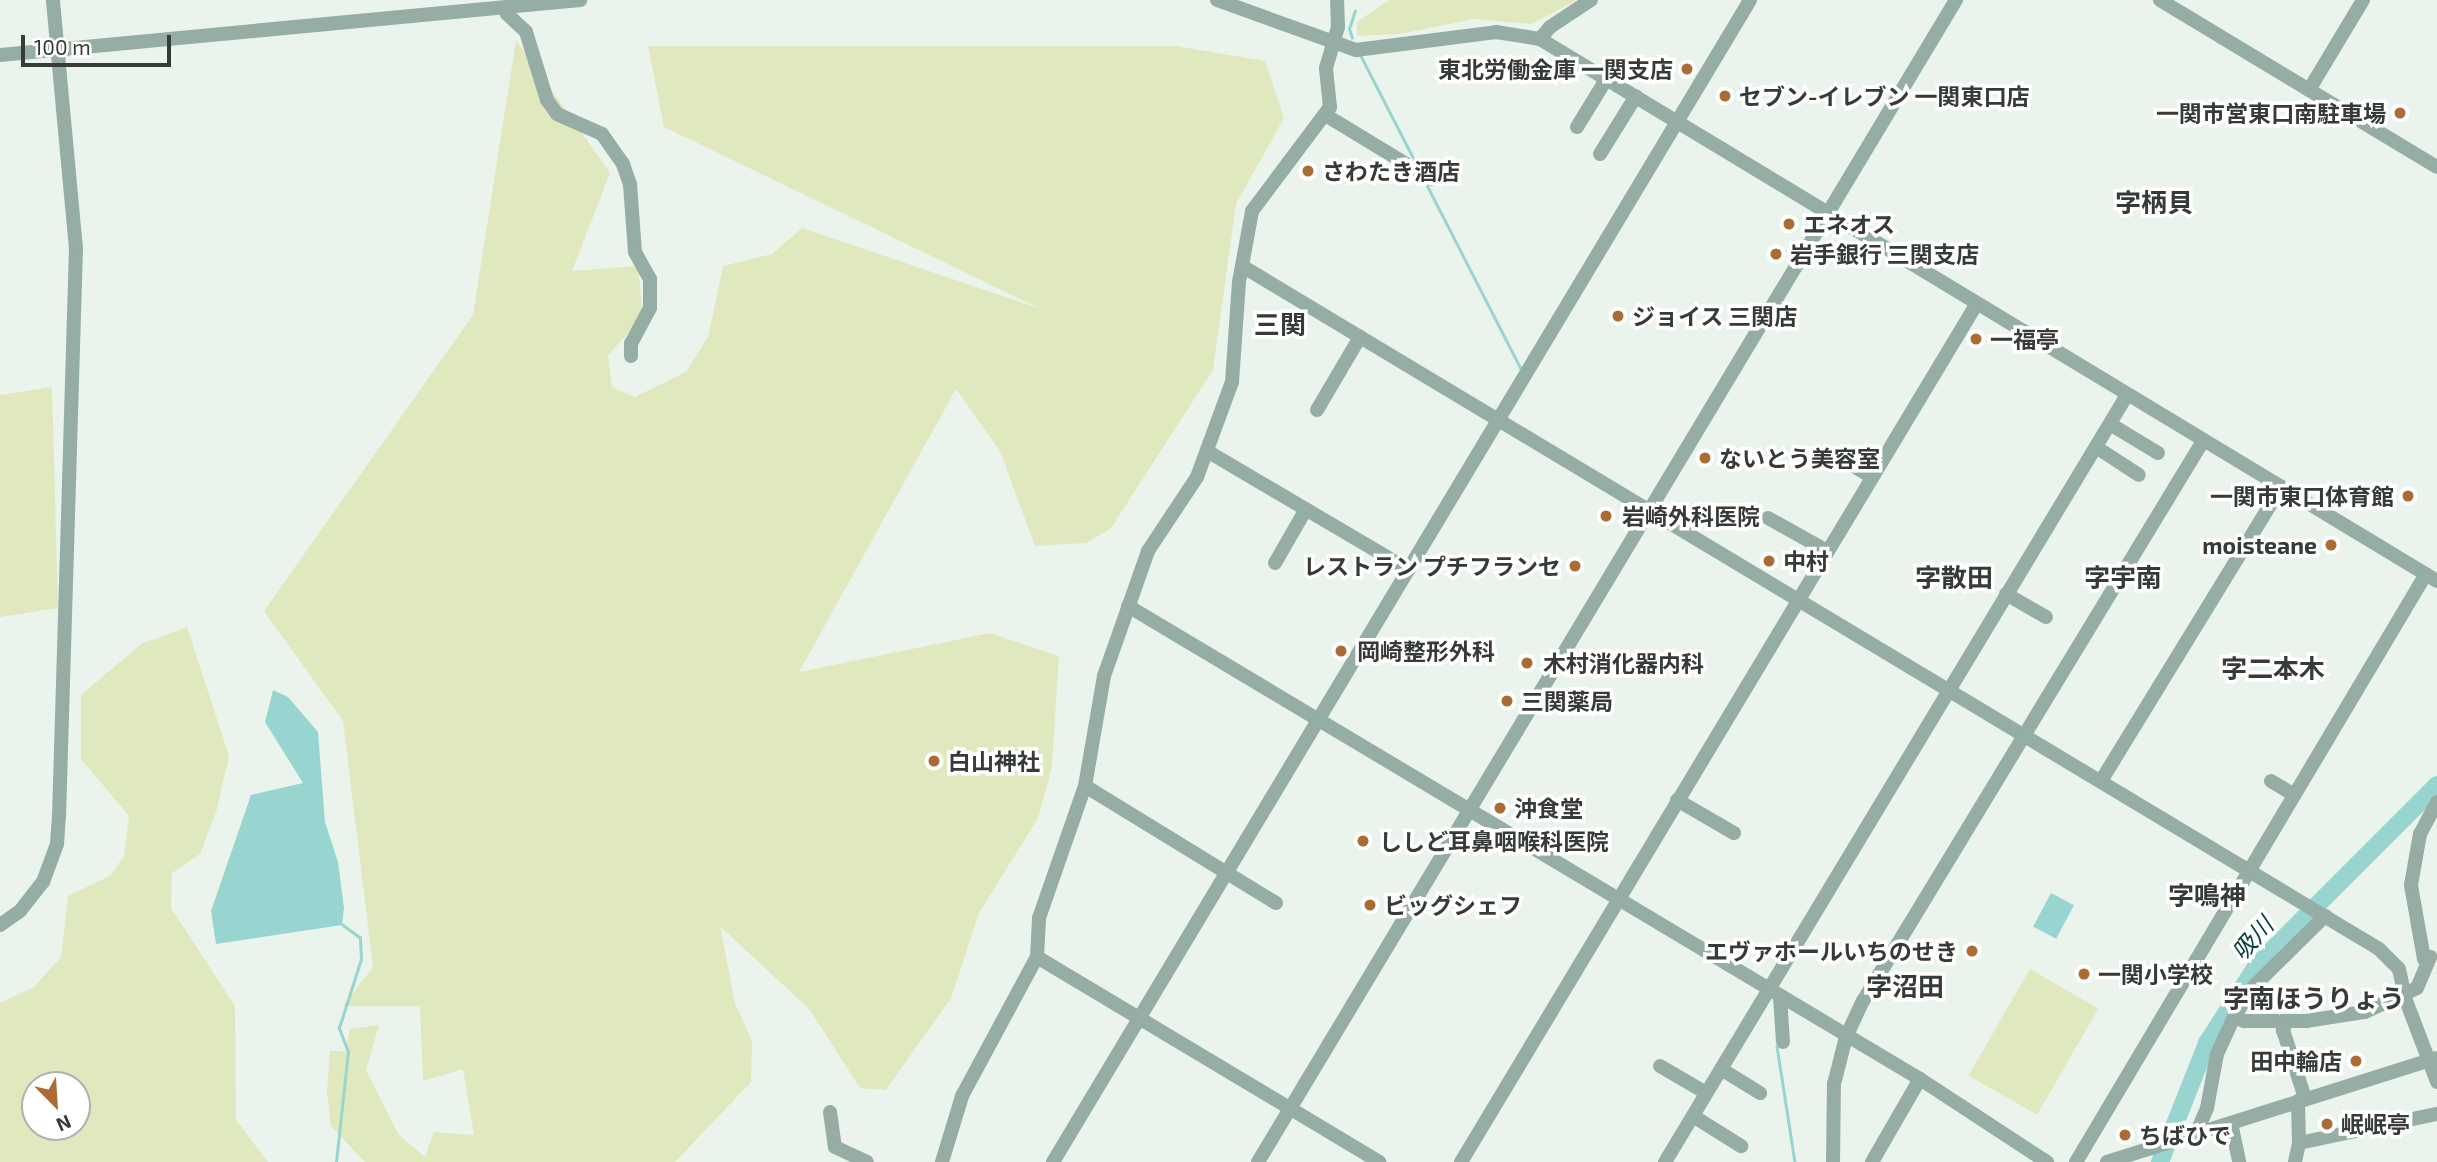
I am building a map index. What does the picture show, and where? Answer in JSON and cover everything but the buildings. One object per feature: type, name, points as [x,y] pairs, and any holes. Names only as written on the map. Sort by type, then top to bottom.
[{"type":"street","points":[[0,925],[20,911],[43,882],[57,844],[59,817],[76,248],[53,0]]},
{"type":"street","points":[[0,55],[580,0]]},
{"type":"street","points":[[1217,0],[1334,45],[1383,48],[1496,32],[1540,39],[1976,305],[2434,578],[2248,869],[2076,1162]]},
{"type":"street","points":[[942,1162],[962,1096],[1037,957],[1039,918],[1085,786],[1104,676],[1128,606],[1157,530],[1189,494],[1232,382],[1242,266],[1252,211],[1327,116],[1326,68],[1334,45],[1340,7],[1337,0]]},
{"type":"street","points":[[1540,39],[1591,0]]},
{"type":"street","points":[[1053,1162],[1750,0]]},
{"type":"street","points":[[1258,1162],[1956,0]]},
{"type":"street","points":[[2160,0],[2437,167]]},
{"type":"street","points":[[2309,90],[2363,0]]},
{"type":"street","points":[[517,4],[507,13],[529,39],[547,100],[557,114],[601,134],[623,163],[630,184],[635,252],[650,279],[650,308],[631,343],[631,356]]},
{"type":"street","points":[[1577,127],[1607,78]]},
{"type":"street","points":[[1600,154],[1636,96]]},
{"type":"street","points":[[1327,116],[1431,179]]},
{"type":"street","points":[[1242,266],[2379,949],[2399,969],[2405,998],[2433,1059],[2437,1082]]},
{"type":"street","points":[[1461,1162],[1976,305]]},
{"type":"street","points":[[1317,410],[1360,338]]},
{"type":"street","points":[[1665,1162],[1721,1069],[1774,993],[1948,690],[2127,395]]},
{"type":"street","points":[[2110,424],[2158,453]]},
{"type":"street","points":[[1833,1162],[1830,1110],[1846,1037],[1863,1000],[2203,441]]},
{"type":"street","points":[[2096,447],[2139,475]]},
{"type":"street","points":[[1207,451],[1409,570]]},
{"type":"street","points":[[1830,452],[1872,477]]},
{"type":"street","points":[[2101,781],[2281,487]]},
{"type":"street","points":[[1275,564],[1307,509]]},
{"type":"street","points":[[1768,518],[1826,551]]},
{"type":"street","points":[[2006,594],[2046,617]]},
{"type":"street","points":[[1128,606],[1920,1079],[2047,1162]]},
{"type":"street","points":[[2272,781],[2294,794]]},
{"type":"street","points":[[1085,786],[1276,903]]},
{"type":"street","points":[[1677,800],[1734,833]]},
{"type":"street","points":[[2234,1017],[2244,1021],[2286,1022],[2340,1019],[2405,998],[2417,988],[2430,957],[2411,885],[2420,834],[2437,802]]},
{"type":"street","points":[[2196,1134],[2207,1108],[2217,1054],[2234,1017],[2254,986],[2319,912]]},
{"type":"street","points":[[1037,957],[1290,1108],[1359,1157],[1379,1162]]},
{"type":"street","points":[[2399,969],[2430,957]]},
{"type":"street","points":[[1774,993],[1783,1042]]},
{"type":"street","points":[[2286,1022],[2283,1030],[2301,1099],[2300,1143],[2295,1162]]},
{"type":"street","points":[[2107,1162],[2433,1059]]},
{"type":"street","points":[[1660,1066],[1706,1093]]},
{"type":"street","points":[[1721,1069],[1760,1093]]},
{"type":"street","points":[[1872,1162],[1920,1079]]},
{"type":"street","points":[[830,1112],[835,1147],[867,1162]]},
{"type":"street","points":[[2300,1143],[2437,1114]]},
{"type":"street","points":[[1693,1116],[1741,1146]]},
{"type":"street","points":[[2231,1123],[2239,1162]]},
{"type":"green space","points":[[1389,0],[1577,0],[1531,24],[1474,19],[1400,34],[1357,36],[1357,22]]},
{"type":"green space","points":[[516,40],[610,173],[572,271],[638,266],[643,317],[608,355],[612,387],[635,397],[686,372],[708,337],[723,266],[772,254],[802,228],[1041,309],[664,127],[648,46],[1176,46],[1265,61],[1284,118],[1236,204],[1213,370],[1111,528],[1086,543],[1035,546],[1000,451],[956,389],[799,672],[990,633],[1059,656],[1052,767],[1038,818],[979,913],[951,998],[886,1090],[860,1088],[810,1010],[720,926],[735,1003],[752,1041],[751,1082],[675,1162],[365,1162],[331,1126],[327,1092],[330,1051],[345,1051],[350,1029],[379,1025],[366,1070],[399,1135],[425,1157],[434,1132],[474,1135],[463,1069],[423,1081],[420,1006],[343,1006],[373,967],[343,721],[264,611],[473,315]]},
{"type":"green space","points":[[52,387],[58,608],[0,617],[0,395]]},
{"type":"green space","points":[[187,627],[229,756],[217,809],[200,854],[172,873],[171,908],[235,1006],[236,1120],[268,1162],[0,1162],[0,1003],[34,987],[61,957],[68,896],[110,876],[124,856],[129,816],[81,759],[81,695],[141,644]]},
{"type":"green space","points":[[2030,969],[2098,1008],[2037,1115],[1968,1076]]},
{"type":"water","points":[[273,690],[288,697],[318,732],[325,822],[338,862],[344,908],[342,925],[216,944],[211,911],[251,795],[303,783],[265,722]]},
{"type":"water","points":[[2051,893],[2074,905],[2056,939],[2033,927]]},
{"type":"waterway","points":[[1352,38],[1349,29],[1355,11]]},
{"type":"waterway","points":[[1360,54],[1416,163]]},
{"type":"waterway","points":[[1427,185],[1521,369]]},
{"type":"waterway","name":"吸川","points":[[2160,1162],[2207,1043],[2258,964],[2437,785]]},
{"type":"waterway","points":[[336,1162],[348,1052],[339,1028],[361,959],[360,938],[342,925]]},
{"type":"waterway","points":[[1777,1046],[1795,1162]]},
{"type":"place","name":"東北労働金庫 一関支店","points":[[1687,69]]},
{"type":"place","name":"セブン-イレブン 一関東口店","points":[[1725,96]]},
{"type":"place","name":"一関市営東口南駐車場","points":[[2400,113]]},
{"type":"place","name":"さわたき酒店","points":[[1308,171]]},
{"type":"place","name":"エネオス","points":[[1789,224]]},
{"type":"place","name":"岩手銀行 三関支店","points":[[1776,254]]},
{"type":"place","name":"ジョイス 三関店","points":[[1618,316]]},
{"type":"place","name":"一福亭","points":[[1976,339]]},
{"type":"place","name":"ないとう美容室","points":[[1705,458]]},
{"type":"place","name":"一関市東口体育館","points":[[2408,496]]},
{"type":"place","name":"岩崎外科医院","points":[[1606,516]]},
{"type":"place","name":"moisteane","points":[[2331,545]]},
{"type":"place","name":"中村","points":[[1769,561]]},
{"type":"place","name":"レストラン プチフランセ","points":[[1575,566]]},
{"type":"place","name":"岡崎整形外科","points":[[1341,651]]},
{"type":"place","name":"木村消化器内科","points":[[1527,663]]},
{"type":"place","name":"三関薬局","points":[[1507,701]]},
{"type":"place","name":"白山神社","points":[[934,761]]},
{"type":"place","name":"沖食堂","points":[[1500,808]]},
{"type":"place","name":"ししど耳鼻咽喉科医院","points":[[1363,841]]},
{"type":"place","name":"ビッグシェフ","points":[[1370,905]]},
{"type":"place","name":"エヴァホールいちのせき","points":[[1972,951]]},
{"type":"place","name":"一関小学校","points":[[2084,974]]},
{"type":"place","name":"田中輪店","points":[[2356,1061]]},
{"type":"place","name":"岷岷亭","points":[[2327,1124]]},
{"type":"place","name":"ちばひで","points":[[2125,1135]]},
{"type":"district","name":"字柄貝","points":[[2154,202]]},
{"type":"district","name":"三関","points":[[1280,324]]},
{"type":"district","name":"字散田","points":[[1954,577]]},
{"type":"district","name":"字宇南","points":[[2123,577]]},
{"type":"district","name":"字二本木","points":[[2273,668]]},
{"type":"district","name":"字鳴神","points":[[2207,895]]},
{"type":"district","name":"字沼田","points":[[1905,986]]},
{"type":"district","name":"字南ほうりょう","points":[[2314,998]]}]
